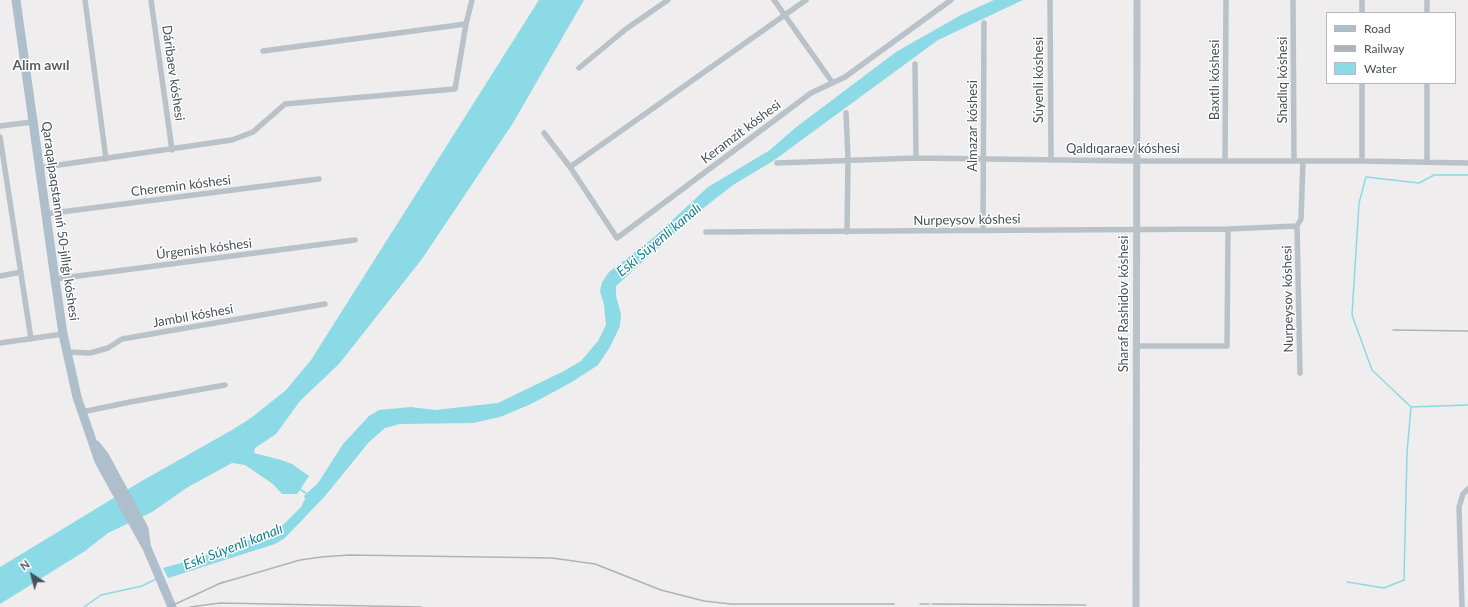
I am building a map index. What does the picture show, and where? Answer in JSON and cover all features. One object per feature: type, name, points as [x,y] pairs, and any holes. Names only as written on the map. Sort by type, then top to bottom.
[{"type":"main road","name":"Qaraqalpaqstannıń 50-jıllıǵı kóshesi","points":[[16,0],[38,168],[63,334],[77,397],[99,461],[147,548],[172,607]]},
{"type":"street","points":[[85,0],[106,159]]},
{"type":"street","name":"Dáribaev kóshesi","points":[[151,0],[172,150]]},
{"type":"street","points":[[38,168],[172,150],[232,140],[253,132],[285,104],[456,90],[466,24],[472,0]]},
{"type":"street","points":[[579,68],[626,30],[668,0]]},
{"type":"street","points":[[774,0],[832,82]]},
{"type":"street","points":[[570,167],[806,0]]},
{"type":"street","name":"Keramzit kóshesi","points":[[544,133],[570,167],[617,238],[811,93],[845,77],[951,0]]},
{"type":"street","name":"Súyenli kóshesi","points":[[1050,0],[1051,160]]},
{"type":"street","name":"Sharaf Rashidov kóshesi","points":[[1136,607],[1137,0]]},
{"type":"street","name":"Baxıtlı kóshesi","points":[[1225,160],[1226,0]]},
{"type":"street","name":"Shadlıq kóshesi","points":[[1293,0],[1294,161]]},
{"type":"street","points":[[1362,0],[1362,12]]},
{"type":"street","points":[[1427,0],[1427,12]]},
{"type":"street","name":"Almazar kóshesi","points":[[983,230],[984,23]]},
{"type":"street","points":[[263,52],[466,24]]},
{"type":"street","points":[[915,64],[916,158]]},
{"type":"street","points":[[1362,84],[1362,161]]},
{"type":"street","points":[[1427,84],[1427,162]]},
{"type":"street","points":[[846,113],[848,159],[847,232]]},
{"type":"street","points":[[0,126],[32,122]]},
{"type":"street","points":[[0,137],[31,339]]},
{"type":"street","name":"Qaldıqaraev kóshesi","points":[[777,163],[848,159],[916,158],[1468,163]]},
{"type":"street","name":"Nurpeysov kóshesi","points":[[1300,373],[1298,226],[1301,219],[1304,161]]},
{"type":"street","name":"Cheremin kóshesi","points":[[45,214],[320,179]]},
{"type":"street","name":"Nurpeysov kóshesi","points":[[706,232],[1228,229],[1298,226]]},
{"type":"street","points":[[1136,346],[1227,346],[1228,229]]},
{"type":"street","name":"Úrgenish kóshesi","points":[[55,279],[355,240]]},
{"type":"street","points":[[0,276],[21,272]]},
{"type":"street","name":"Jambıl kóshesi","points":[[67,352],[90,353],[108,348],[122,339],[325,304]]},
{"type":"street","points":[[0,343],[63,334]]},
{"type":"street","points":[[82,412],[225,385]]},
{"type":"street","points":[[1462,607],[1459,506],[1463,494],[1468,489]]},
{"type":"water","points":[[539,0],[584,0],[513,123],[422,259],[339,364],[300,401],[276,434],[255,448],[254,453],[292,464],[309,476],[297,494],[282,494],[273,484],[245,465],[232,463],[188,487],[152,512],[108,533],[85,551],[0,604],[0,567],[140,482],[232,430],[251,418],[286,390],[311,360]]},
{"type":"water","points":[[994,0],[1023,0],[938,40],[773,161],[733,185],[697,213],[616,286],[616,296],[621,314],[620,326],[610,347],[598,365],[572,382],[531,404],[500,417],[473,423],[400,424],[385,428],[369,442],[325,496],[285,538],[275,544],[168,578],[163,568],[270,533],[284,524],[301,507],[305,499],[304,496],[318,483],[343,444],[369,416],[379,410],[411,407],[435,410],[498,403],[564,371],[581,361],[598,341],[606,325],[604,305],[600,291],[602,282],[609,272],[653,238],[708,187],[770,150],[795,128],[896,52],[961,15]]},
{"type":"waterway","points":[[1347,582],[1384,588],[1404,580],[1407,453],[1411,407],[1372,370],[1352,315],[1359,203],[1366,177],[1419,183],[1434,175],[1468,175]]},
{"type":"waterway","points":[[1411,407],[1468,405]]},
{"type":"waterway","points":[[299,489],[306,493]]},
{"type":"waterway","name":"Eski Súyenli kanalı","points":[[84,607],[101,595],[142,586],[156,579]]},
{"type":"railway","points":[[1393,330],[1468,331]]},
{"type":"railway","points":[[218,584],[300,560],[321,557],[349,555],[552,558],[595,564],[661,590],[704,601],[731,604],[894,604]]},
{"type":"railway","points":[[169,607],[223,582]]},
{"type":"railway","points":[[190,607],[220,603],[421,607]]},
{"type":"railway","points":[[920,604],[929,604]]},
{"type":"railway","points":[[932,604],[1086,605]]},
{"type":"district","name":"Alim awıl","points":[[41,65]]}]
